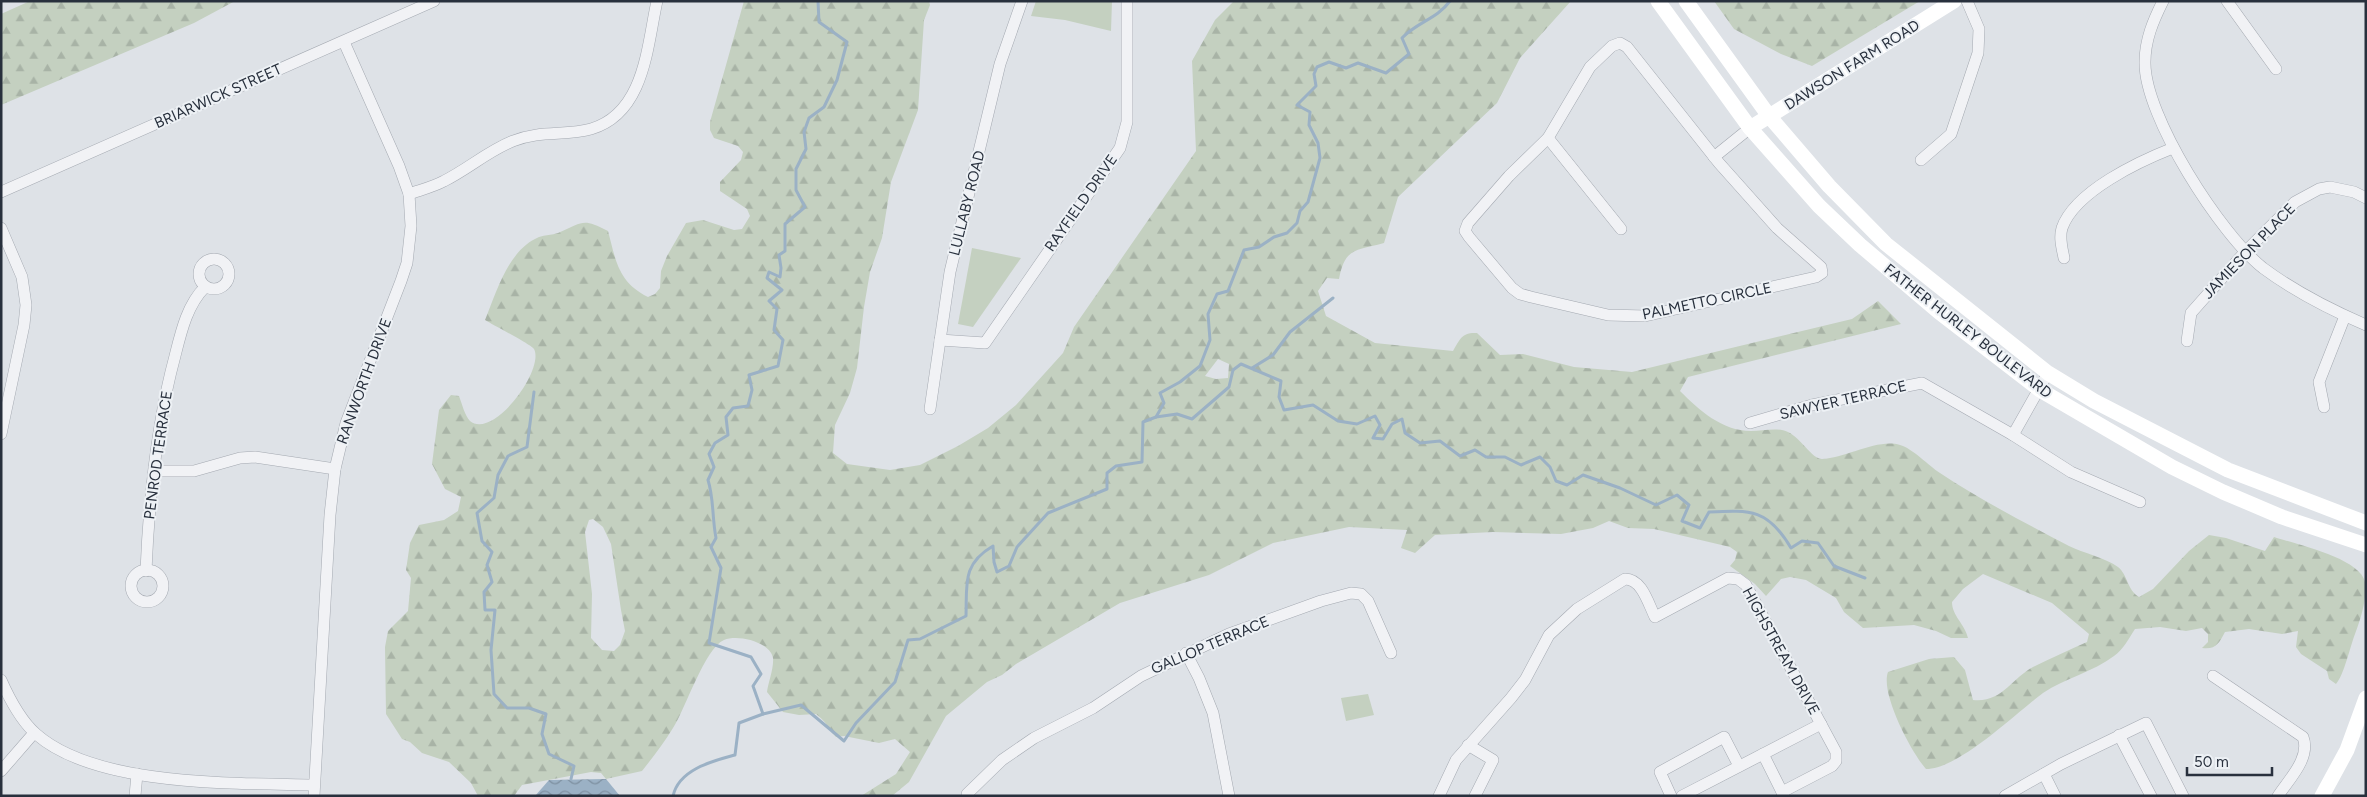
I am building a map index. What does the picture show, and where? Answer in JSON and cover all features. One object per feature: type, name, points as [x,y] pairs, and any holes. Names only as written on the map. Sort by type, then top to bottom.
[{"type":"main road","name":"FATHER HURLEY BOULEVARD","points":[[1658,1],[1750,128],[1819,206],[1860,245],[1939,312],[2040,390],[2172,467],[2223,492],[2282,517],[2366,545]]},
{"type":"main road","name":"FATHER HURLEY BOULEVARD","points":[[1686,1],[1769,116],[1829,186],[1886,244],[2048,372],[2094,401],[2228,470],[2366,523]]},
{"type":"main road","name":"DAWSON FARM ROAD","points":[[1750,128],[1954,1]]},
{"type":"main road","points":[[2322,796],[2347,750],[2366,698]]},
{"type":"street","name":"BRIARWICK STREET","points":[[1,192],[434,1]]},
{"type":"street","points":[[408,194],[444,181],[485,154],[512,141],[539,134],[592,129],[615,115],[627,104],[637,87],[657,1]]},
{"type":"street","name":"LULLABY ROAD","points":[[930,408],[950,272],[1000,64],[1022,1]]},
{"type":"street","name":"RAYFIELD DRIVE","points":[[940,340],[985,343],[1120,148],[1127,122],[1127,1]]},
{"type":"street","points":[[1921,160],[1952,134],[1978,53],[1979,29],[1967,1]]},
{"type":"street","points":[[2163,1],[2146,44],[2145,64],[2148,86],[2173,148],[2210,208],[2245,252],[2285,283],[2345,316],[2366,325]]},
{"type":"street","points":[[2227,1],[2276,69]]},
{"type":"street","name":"RANWORTH DRIVE","points":[[314,790],[330,515],[335,470],[352,405],[407,263],[411,226],[408,194],[344,42]]},
{"type":"street","name":"PALMETTO CIRCLE","points":[[1620,43],[1627,47],[1714,157],[1777,228],[1821,268],[1822,273],[1816,277],[1644,316],[1608,314],[1520,294],[1512,288],[1465,231],[1468,223],[1509,176],[1548,138],[1590,67],[1612,46],[1620,43]]},
{"type":"street","points":[[1714,157],[1750,128]]},
{"type":"street","points":[[1548,138],[1621,229]]},
{"type":"street","points":[[2064,258],[2060,240],[2062,228],[2076,207],[2115,176],[2173,148]]},
{"type":"street","name":"JAMIESON PLACE","points":[[2187,341],[2191,313],[2245,252],[2295,202],[2318,189],[2330,187],[2354,192],[2366,198]]},
{"type":"street","points":[[1,228],[22,277],[26,305],[24,325],[1,434]]},
{"type":"street","name":"PENROD TERRACE","points":[[146,571],[148,519],[159,424],[177,348],[193,302],[204,287]]},
{"type":"street","points":[[2324,407],[2319,382],[2345,316]]},
{"type":"street","points":[[2013,436],[2040,390],[2048,372]]},
{"type":"street","name":"SAWYER TERRACE","points":[[1750,422],[1812,405],[1922,382],[2072,472],[2140,502]]},
{"type":"street","points":[[154,471],[194,471],[240,458],[255,457],[335,470]]},
{"type":"street","name":"HIGHSTREAM DRIVE","points":[[1439,796],[1456,760],[1525,680],[1549,635],[1577,609],[1624,579],[1632,579],[1638,583],[1655,617],[1728,578],[1738,579],[1746,585],[1836,752],[1836,761],[1832,766],[1783,794]]},
{"type":"street","name":"GALLOP TERRACE","points":[[967,794],[1002,760],[1034,738],[1093,708],[1141,676],[1229,634],[1321,600],[1351,593],[1361,594],[1368,602],[1392,653]]},
{"type":"street","points":[[1186,653],[1200,678],[1213,713],[1229,796]]},
{"type":"street","points":[[2213,676],[2303,738],[2306,746],[2303,758],[2278,796]]},
{"type":"street","points":[[1,680],[11,700],[34,733],[47,743],[75,758],[137,774],[314,790]]},
{"type":"street","points":[[2005,796],[2119,735],[2146,723],[2182,796]]},
{"type":"street","points":[[1682,796],[1821,724]]},
{"type":"street","points":[[1,771],[34,733]]},
{"type":"street","points":[[2119,735],[2151,796]]},
{"type":"street","points":[[1671,796],[1660,772],[1724,737],[1739,766]]},
{"type":"street","points":[[1468,745],[1493,760],[1475,796]]},
{"type":"street","points":[[1763,754],[1783,794]]},
{"type":"street","points":[[135,796],[137,774]]},
{"type":"street","points":[[2044,774],[2055,796]]},
{"type":"green space","points":[[30,1],[235,1],[194,23],[1,105],[1,14]]},
{"type":"green space","points":[[744,1],[929,1],[930,5],[924,20],[918,110],[891,182],[882,238],[870,272],[857,368],[850,393],[835,425],[833,453],[847,464],[890,470],[920,465],[988,428],[1016,405],[1063,353],[1074,327],[1196,151],[1192,61],[1215,20],[1234,1],[1571,1],[1520,58],[1497,103],[1398,197],[1384,243],[1353,252],[1345,261],[1339,279],[1327,278],[1318,291],[1326,316],[1375,343],[1453,351],[1465,335],[1477,333],[1500,355],[1523,354],[1574,367],[1632,372],[1852,319],[1878,301],[1901,324],[1688,377],[1680,391],[1703,412],[1721,423],[1740,430],[1775,429],[1788,432],[1814,456],[1822,459],[1882,444],[1905,447],[1940,473],[2003,511],[2069,546],[2101,558],[2118,567],[2132,590],[2139,597],[2153,589],[2189,551],[2209,535],[2226,538],[2265,551],[2274,537],[2326,553],[2340,559],[2361,573],[2365,582],[2365,588],[2359,622],[2344,668],[2336,684],[2329,679],[2327,671],[2301,654],[2296,647],[2298,631],[2282,634],[2249,629],[2225,632],[2214,647],[2202,648],[2208,642],[2208,634],[2202,628],[2186,631],[2160,627],[2135,629],[2120,651],[2106,662],[2043,693],[1987,738],[1954,760],[1939,767],[1926,769],[1898,722],[1888,694],[1888,672],[1929,659],[1954,657],[1965,670],[1973,700],[1983,700],[1999,694],[2033,667],[2087,642],[2089,634],[2052,603],[1983,574],[1963,589],[1952,602],[1954,612],[1968,638],[1951,638],[1936,631],[1914,625],[1863,628],[1844,612],[1836,598],[1806,580],[1790,577],[1781,579],[1766,596],[1755,584],[1730,566],[1735,560],[1737,552],[1730,547],[1654,529],[1628,528],[1609,521],[1593,528],[1561,534],[1493,532],[1435,535],[1415,553],[1401,548],[1407,530],[1349,527],[1273,543],[1209,575],[1120,603],[1016,664],[1002,675],[987,682],[946,716],[909,782],[892,796],[861,796],[896,774],[910,752],[895,739],[879,743],[844,736],[836,737],[816,714],[799,715],[783,712],[767,692],[773,662],[771,652],[753,641],[730,638],[717,645],[710,655],[673,728],[642,771],[606,779],[601,773],[591,772],[522,785],[514,796],[478,796],[471,783],[449,762],[422,753],[410,742],[402,739],[386,714],[385,647],[388,631],[408,611],[411,578],[406,570],[410,543],[419,525],[444,520],[458,511],[461,497],[445,489],[432,464],[439,410],[451,395],[459,396],[470,421],[480,424],[491,421],[515,400],[525,386],[532,372],[535,359],[534,349],[485,320],[499,284],[511,261],[528,243],[539,237],[558,233],[578,224],[593,224],[608,231],[616,261],[624,277],[630,285],[648,297],[655,294],[660,288],[661,271],[667,256],[686,223],[703,220],[734,230],[742,229],[750,216],[747,209],[720,191],[720,182],[741,160],[743,152],[738,146],[714,138],[710,130],[710,122]],"holes":[[[1218,359],[1229,364],[1228,378],[1216,379],[1205,376]],[[593,519],[603,527],[611,544],[625,631],[620,645],[614,651],[602,650],[591,638],[592,594],[585,532],[589,520]]]},
{"type":"green space","points":[[1036,1],[1112,1],[1111,31],[1065,20],[1031,16]]},
{"type":"green space","points":[[1714,1],[1920,1],[1812,66],[1781,54],[1734,29]]},
{"type":"green space","points":[[972,248],[1021,258],[973,327],[958,324]]},
{"type":"green space","points":[[1368,694],[1374,715],[1346,721],[1341,698]]},
{"type":"water","points":[[606,779],[620,796],[535,796],[549,780]]},
{"type":"waterway","points":[[763,714],[753,686],[761,674],[751,657],[709,643],[721,568],[711,547],[716,538],[708,480],[714,467],[709,454],[715,443],[728,435],[726,417],[733,408],[748,406],[752,390],[749,375],[778,366],[783,340],[774,330],[777,309],[769,301],[782,290],[767,278],[769,272],[780,277],[779,255],[785,251],[785,224],[805,207],[796,190],[796,169],[806,149],[804,132],[809,118],[824,107],[837,80],[847,42],[819,22],[818,1]]},
{"type":"waterway","points":[[673,796],[676,787],[689,773],[707,763],[735,755],[739,723],[763,714],[801,705],[844,741],[856,723],[895,682],[908,640],[920,639],[966,616],[968,576],[976,560],[983,553],[993,546],[997,572],[1009,566],[1017,547],[1048,513],[1107,489],[1107,473],[1116,466],[1142,462],[1143,422],[1156,417],[1164,403],[1160,393],[1180,382],[1200,366],[1210,340],[1208,314],[1217,294],[1228,291],[1244,250],[1259,247],[1274,237],[1287,233],[1297,223],[1300,211],[1308,202],[1320,158],[1318,143],[1309,125],[1310,112],[1297,105],[1316,86],[1314,74],[1317,67],[1329,62],[1346,68],[1358,63],[1386,73],[1409,54],[1402,38],[1439,12],[1450,1]]},
{"type":"waterway","points":[[1252,368],[1273,355],[1290,332],[1333,298]]},
{"type":"waterway","points":[[1156,417],[1177,414],[1192,419],[1229,387],[1233,370],[1241,364],[1281,381],[1279,397],[1284,410],[1313,405],[1338,421],[1357,424],[1375,416],[1380,425],[1373,438],[1383,439],[1392,424],[1402,419],[1405,433],[1420,443],[1440,441],[1460,456],[1475,450],[1486,457],[1505,457],[1521,465],[1540,457],[1550,467],[1556,481],[1567,485],[1583,475],[1620,488],[1656,505],[1677,495],[1689,505],[1682,521],[1700,528],[1709,512],[1747,512],[1766,519],[1783,535],[1791,548],[1802,541],[1818,543],[1834,566],[1865,578]]},
{"type":"waterway","points":[[534,392],[527,447],[508,456],[498,475],[494,498],[477,513],[482,541],[492,552],[487,565],[492,582],[484,592],[485,610],[495,610],[491,650],[494,694],[507,708],[529,708],[546,714],[542,734],[549,754],[574,766],[571,779]]}]
